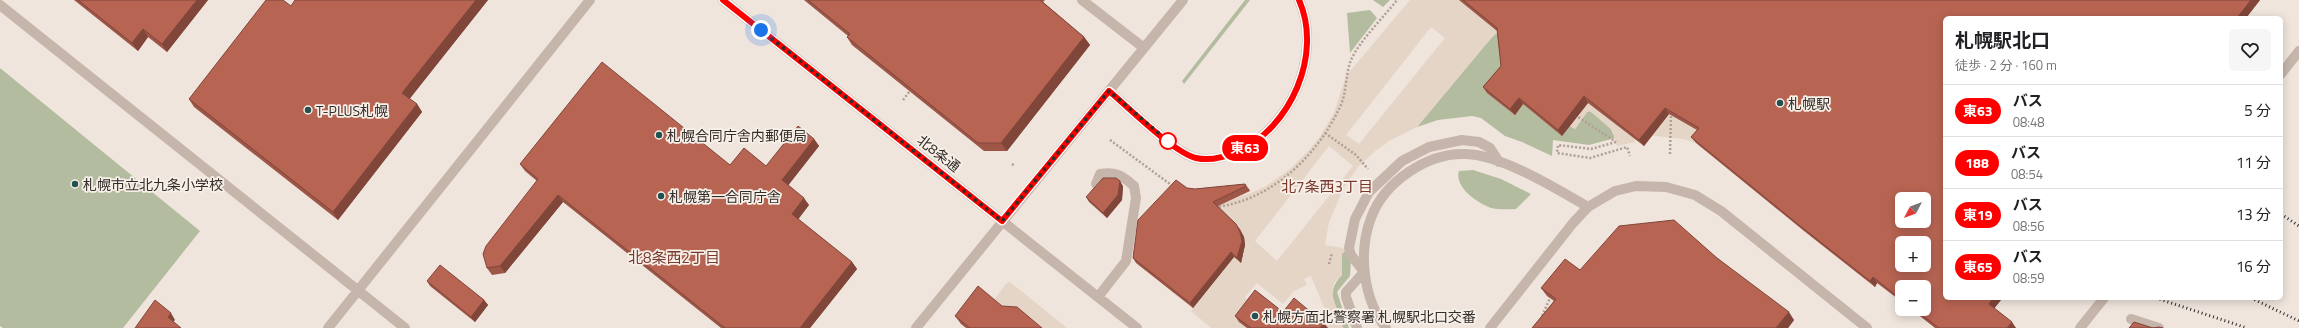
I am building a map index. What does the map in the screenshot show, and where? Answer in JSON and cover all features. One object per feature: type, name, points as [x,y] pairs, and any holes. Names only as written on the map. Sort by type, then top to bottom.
[{"type":"street","points":[[328,328],[590,0]]},
{"type":"street","name":"北8条通","points":[[723,0],[1137,328]]},
{"type":"street","points":[[1082,0],[1144,48]]},
{"type":"street","points":[[916,328],[1183,0]]},
{"type":"street","points":[[1109,91],[1177,148],[1195,158],[1228,156],[1249,147],[1268,131],[1290,103],[1300,78],[1306,56],[1308,31],[1299,0]]},
{"type":"street","points":[[0,5],[405,328]]},
{"type":"street","points":[[2283,71],[2299,51]]},
{"type":"street","points":[[1364,272],[1351,255],[1349,248],[1355,219],[1369,192],[1402,161],[1429,147],[1462,140],[1475,140],[1490,148],[1499,162]]},
{"type":"street","points":[[1386,328],[1378,318],[1370,296],[1364,272],[1365,244],[1371,217],[1380,200],[1411,170],[1424,163],[1454,155],[1477,155],[1499,162],[1554,187],[1588,207]]},
{"type":"street","points":[[1096,184],[1100,174],[1111,172],[1119,174],[1134,186],[1136,198],[1126,261],[1098,297]]},
{"type":"street","points":[[1491,328],[1572,223],[1588,207],[1615,192],[1636,186],[1666,187],[1695,195],[1721,212],[1867,328]]},
{"type":"street","points":[[1357,328],[1346,297],[1346,292],[1364,272]]},
{"type":"street","points":[[2080,328],[2102,300]]},
{"type":"street","points":[[2131,319],[2159,328]]},
{"type":"path","points":[[1351,60],[1397,0]]},
{"type":"path","points":[[903,100],[910,91]]},
{"type":"path","points":[[1573,113],[1616,142],[1591,150],[1558,146],[1558,154],[1590,158],[1627,147],[1630,156]]},
{"type":"path","points":[[1670,154],[1671,115]]},
{"type":"path","points":[[1325,133],[1356,155],[1368,169]]},
{"type":"path","points":[[1542,316],[1550,298]]},
{"type":"green space","points":[[1245,0],[1250,0],[1184,84],[1182,81]]},
{"type":"green space","points":[[1373,0],[1390,0],[1383,7]]},
{"type":"green space","points":[[1370,10],[1377,18],[1350,53],[1347,13]]},
{"type":"green space","points":[[1498,32],[1562,136],[1570,126],[1575,129],[1587,112],[1590,111],[1610,127],[1615,138],[1589,145],[1553,140],[1552,156],[1505,136],[1481,118],[1472,116],[1438,120],[1417,127],[1492,37]]},
{"type":"green space","name":"札幌市立北九条小学校","points":[[0,68],[200,231],[123,328],[3,328],[0,326]]},
{"type":"green space","points":[[1473,170],[1501,179],[1531,194],[1516,209],[1500,209],[1485,206],[1468,194],[1460,183],[1458,177],[1459,171]]},
{"type":"green space","points":[[1345,251],[1351,260],[1350,276],[1337,292],[1349,328],[1343,328],[1333,301],[1334,288],[1342,275],[1342,253]]},
{"type":"shaded area","points":[[1410,0],[1513,0],[1703,134],[1696,143],[1683,139],[1636,134],[1635,142],[1617,146],[1613,131],[1590,111],[1587,112],[1575,129],[1570,126],[1588,103],[1498,32],[1492,37],[1417,127],[1389,141],[1374,152],[1358,167],[1344,187],[1329,222],[1325,245],[1343,248],[1345,251],[1342,254],[1342,275],[1334,283],[1332,294],[1343,328],[1327,328],[1321,323],[1328,317],[1311,276],[1304,279],[1307,285],[1294,291],[1283,304],[1257,283],[1245,297],[1249,300],[1247,328],[1211,328],[1191,311],[1234,257],[1217,204],[1251,193],[1266,186],[1290,169],[1319,138],[1334,113],[1346,76]],"holes":[[[1431,27],[1445,38],[1359,144],[1346,135]],[[1329,146],[1353,166],[1277,261],[1255,241]]]},
{"type":"shaded area","points":[[1010,282],[1067,328],[973,328],[1006,284]]},
{"type":"building","points":[[78,0],[197,0],[162,44],[143,29],[132,43]]},
{"type":"building","name":"T-PLUS札幌","points":[[266,0],[283,0],[291,6],[295,0],[476,0],[402,93],[417,104],[333,212],[189,99]]},
{"type":"building","points":[[808,0],[1040,0],[1084,37],[1001,143],[978,143],[847,37],[850,34]]},
{"type":"building","points":[[1463,0],[2251,0],[2239,16],[1943,16],[1943,300],[1992,300],[1989,304],[2012,322],[2007,328],[1939,328],[1923,316],[1931,316],[1931,280],[1895,280],[1895,294],[1873,277],[1870,281],[1691,137],[1699,128],[1665,108],[1639,140],[1584,96],[1558,130],[1519,98],[1510,109],[1483,87],[1501,66],[1497,28]]},
{"type":"building","name":"札幌第一合同庁舎","points":[[602,62],[730,165],[744,148],[766,166],[798,126],[814,139],[782,180],[804,198],[792,214],[852,262],[800,328],[725,328],[558,195],[500,266],[487,268],[483,254],[486,246],[538,179],[520,164]]},
{"type":"building","points":[[1103,178],[1116,178],[1120,181],[1118,195],[1103,213],[1086,197]]},
{"type":"building","points":[[1176,180],[1187,188],[1195,189],[1245,184],[1246,186],[1213,202],[1236,224],[1240,232],[1242,241],[1237,258],[1231,252],[1190,303],[1133,258],[1138,220]]},
{"type":"building","points":[[1674,220],[1717,258],[1789,312],[1776,328],[1532,328],[1556,299],[1541,288],[1565,259],[1580,270],[1619,226]]},
{"type":"building","points":[[440,265],[484,300],[471,317],[427,281]]},
{"type":"building","points":[[978,286],[1002,306],[1017,307],[1042,328],[970,328],[955,316]]},
{"type":"building","points":[[1255,290],[1283,312],[1294,298],[1324,323],[1320,328],[1251,328],[1235,316]]},
{"type":"building","points":[[155,300],[171,313],[168,317],[181,328],[135,328]]},
{"type":"building","points":[[2134,322],[2153,328],[2129,328]]},
{"type":"railway","points":[[2283,215],[2299,226]]},
{"type":"railway","points":[[2162,300],[2247,328]]},
{"type":"railway","points":[[2255,300],[2299,321]]},
{"type":"bus line","name":"東63","points":[[723,0],[1002,221],[1109,91],[1177,148],[1195,158],[1228,156],[1249,147],[1268,131],[1290,103],[1300,78],[1306,56],[1308,31],[1299,0]]},
{"type":"place","name":"札幌駅","points":[[1780,103]]},
{"type":"place","name":"T-PLUS札幌","points":[[308,110]]},
{"type":"place","name":"札幌合同庁舎内郵便局","points":[[659,135]]},
{"type":"place","name":"札幌市立北九条小学校","points":[[75,184]]},
{"type":"place","name":"札幌第一合同庁舎","points":[[661,196]]},
{"type":"place","name":"札幌方面北警察署 札幌駅北口交番","points":[[1255,316]]},
{"type":"district","name":"北7条西3丁目","points":[[1327,186]]},
{"type":"district","name":"北8条西2丁目","points":[[674,257]]},
{"type":"route","points":[[761,30],[1002,221],[1109,91],[1168,141]]}]
